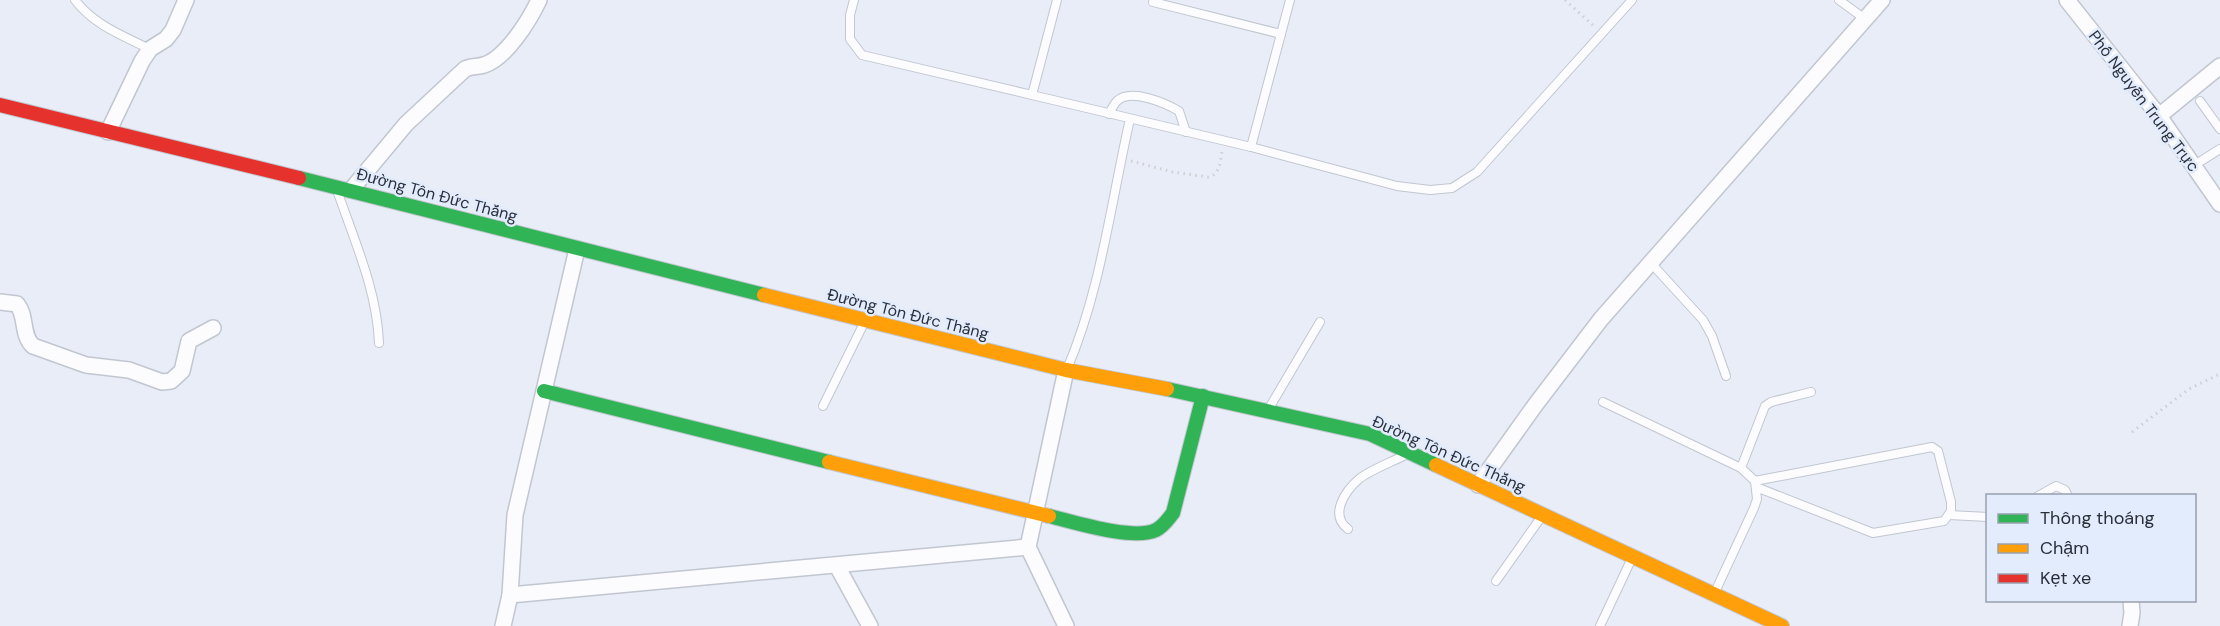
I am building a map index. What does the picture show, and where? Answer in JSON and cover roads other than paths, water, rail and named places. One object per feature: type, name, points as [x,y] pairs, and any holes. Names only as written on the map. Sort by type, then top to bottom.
[{"type":"main road","name":"Đường Tôn Đức Thắng","points":[[0,105],[343,188],[577,249],[1066,370],[1203,396],[1370,435],[1782,626]]},
{"type":"main road","points":[[544,391],[1036,513],[1130,534],[1156,531],[1165,525],[1173,513],[1203,396]]},
{"type":"street","points":[[108,132],[142,61],[150,49],[166,39],[173,30],[186,0]]},
{"type":"street","points":[[343,188],[406,124],[465,69],[483,66],[499,57],[531,16],[539,0]]},
{"type":"street","points":[[1478,485],[1577,349],[1650,262],[1882,0]]},
{"type":"street","name":"Phố Nguyễn Trung Trực","points":[[2067,0],[2159,116],[2220,204]]},
{"type":"street","points":[[2159,116],[2219,69]]},
{"type":"street","points":[[504,626],[510,595],[515,515],[577,249]]},
{"type":"street","points":[[0,302],[17,304],[21,309],[26,336],[28,342],[33,346],[86,365],[129,370],[162,382],[171,381],[183,371],[189,340],[213,328]]},
{"type":"street","points":[[1066,370],[1028,547],[1066,626]]},
{"type":"street","points":[[510,595],[1028,547]]},
{"type":"street","points":[[837,566],[870,626]]},
{"type":"street","points":[[2130,626],[2131,602]]},
{"type":"lane","points":[[75,0],[85,12],[107,28],[150,49]]},
{"type":"lane","points":[[854,0],[850,15],[850,39],[862,55],[1251,147],[1397,186],[1430,190],[1452,188],[1478,172],[1632,0]]},
{"type":"lane","points":[[1032,95],[1057,0]]},
{"type":"lane","points":[[1251,147],[1290,0]]},
{"type":"lane","points":[[1839,0],[1865,19]]},
{"type":"lane","points":[[1153,2],[1281,34]]},
{"type":"lane","points":[[1109,114],[1117,101],[1123,98],[1139,96],[1155,99],[1179,111],[1186,132]]},
{"type":"lane","points":[[2200,101],[2220,129]]},
{"type":"lane","points":[[1066,370],[1075,350],[1093,291],[1130,119]]},
{"type":"lane","points":[[2193,166],[2220,149]]},
{"type":"lane","points":[[343,188],[378,321],[379,343]]},
{"type":"lane","points":[[1650,262],[1703,320],[1713,336],[1726,376]]},
{"type":"lane","points":[[823,406],[865,321]]},
{"type":"lane","points":[[1267,411],[1320,322]]},
{"type":"lane","points":[[1741,468],[1765,406],[1771,402],[1811,392]]},
{"type":"lane","points":[[1602,402],[1741,468],[1756,484],[1873,533],[1941,522],[1952,511],[1952,502],[1941,458],[1938,451],[1932,447],[1756,484]]},
{"type":"lane","points":[[1348,529],[1341,524],[1338,510],[1342,500],[1360,478],[1409,453]]},
{"type":"lane","points":[[1714,595],[1754,508],[1756,484]]},
{"type":"lane","points":[[2040,494],[2056,486],[2065,490],[2067,494]]},
{"type":"lane","points":[[1496,581],[1543,515]]},
{"type":"lane","points":[[1949,515],[1986,517]]},
{"type":"lane","points":[[1600,626],[1632,556]]}]
